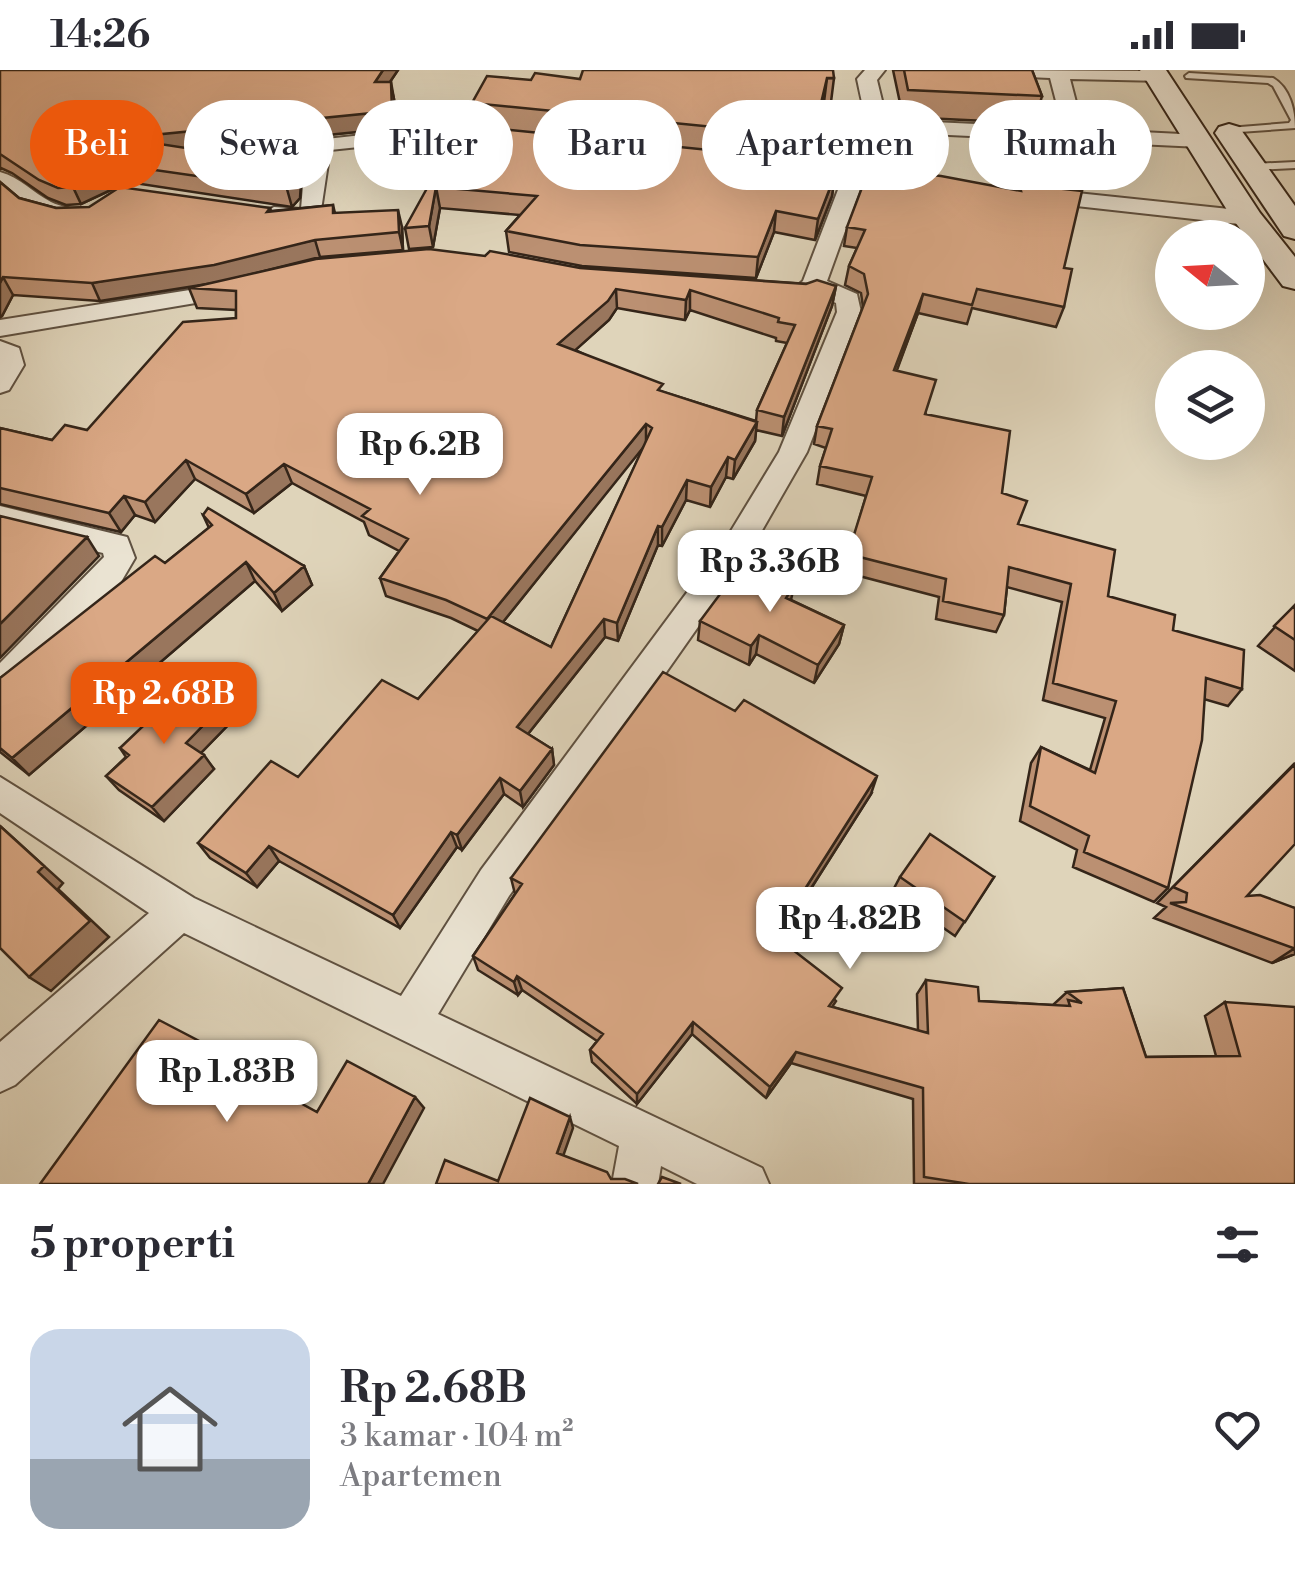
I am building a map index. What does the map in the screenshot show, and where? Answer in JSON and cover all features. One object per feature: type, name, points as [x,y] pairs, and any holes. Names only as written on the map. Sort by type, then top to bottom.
[{"type":"main road","points":[[1171,73],[1214,136],[1248,218],[1295,278]]},
{"type":"main road","points":[[1214,136],[1252,167],[1295,229]]},
{"type":"street","points":[[875,70],[867,79],[874,114],[885,126],[969,131]]},
{"type":"street","points":[[1004,70],[1059,74],[1171,73]]},
{"type":"street","points":[[1059,74],[1066,100]]},
{"type":"street","points":[[243,210],[300,218],[312,212],[317,151],[324,144],[426,134],[526,141]]},
{"type":"street","points":[[1152,136],[1214,136]]},
{"type":"street","points":[[0,179],[7,179],[35,205],[52,213],[88,216]]},
{"type":"street","points":[[754,291],[803,293],[814,284],[849,190]]},
{"type":"street","points":[[1012,194],[1248,218]]},
{"type":"street","points":[[0,328],[255,284]]},
{"type":"street","points":[[412,1019],[494,883],[585,762],[639,678],[697,606],[794,452],[849,312],[848,300],[814,284]]},
{"type":"street","points":[[0,349],[10,354],[10,365],[0,384]]},
{"type":"street","points":[[0,517],[116,545],[120,558],[107,578],[0,685]]},
{"type":"street","points":[[0,793],[180,911],[412,1019],[746,1184]]},
{"type":"street","points":[[0,1070],[180,911]]},
{"type":"street","points":[[635,1184],[643,1136]]},
{"type":"lane","points":[[1171,73],[1270,80],[1277,84],[1295,121],[1292,126],[1214,136]]},
{"type":"lane","points":[[1252,167],[1295,165]]},
{"type":"building","points":[[0,70],[383,70],[375,82],[391,82],[392,100],[354,100],[354,115],[334,117],[334,100],[184,100],[184,132],[164,134],[164,100],[30,100],[30,174],[0,154]]},
{"type":"building","points":[[583,70],[833,70],[834,78],[827,78],[822,100],[702,100],[702,126],[682,124],[682,100],[533,100],[533,109],[513,107],[513,100],[474,100],[487,76],[531,80],[535,73],[580,79]]},
{"type":"building","points":[[904,70],[1032,70],[1042,96],[908,90]]},
{"type":"building","points":[[513,130],[533,132],[533,190],[682,190],[682,147],[702,149],[702,190],[829,190],[818,219],[776,211],[758,257],[580,245],[506,231],[537,196],[470,190],[513,190]]},
{"type":"building","points":[[164,145],[184,148],[184,174],[164,171]]},
{"type":"building","points":[[949,178],[969,181],[969,190],[1082,191],[1064,268],[1072,269],[1064,307],[977,289],[972,305],[923,294],[894,370],[936,380],[925,414],[1010,431],[1002,493],[1027,501],[1018,524],[1115,550],[1108,596],[1175,615],[1173,630],[1244,650],[1242,689],[1206,678],[1202,740],[1168,888],[1084,852],[1089,836],[1030,806],[1041,747],[1095,773],[1116,701],[1053,683],[1071,584],[1009,567],[1004,615],[943,601],[946,579],[848,554],[872,477],[820,466],[832,429],[817,426],[868,294],[864,274],[849,266],[865,230],[847,227],[861,190],[949,190]]},
{"type":"building","points":[[0,182],[19,198],[56,208],[89,207],[115,190],[141,190],[270,208],[267,212],[333,205],[333,213],[398,210],[399,232],[315,240],[214,265],[92,283],[3,277],[0,283]]},
{"type":"building","points":[[426,190],[435,190],[429,226],[405,228]]},
{"type":"building","points":[[429,249],[485,256],[490,251],[580,268],[806,284],[817,280],[836,286],[784,417],[757,410],[795,325],[778,322],[779,318],[690,290],[686,300],[616,289],[608,301],[558,344],[663,384],[658,390],[757,422],[735,460],[728,457],[711,487],[687,480],[662,527],[658,526],[617,623],[604,619],[517,727],[552,749],[520,791],[500,778],[457,835],[451,832],[393,915],[269,846],[246,873],[198,843],[271,761],[298,777],[382,680],[418,699],[491,616],[551,647],[652,428],[646,424],[487,619],[446,600],[380,578],[408,539],[362,516],[370,509],[284,464],[246,494],[186,460],[145,502],[124,496],[109,513],[0,488],[0,428],[52,440],[65,425],[87,430],[183,322],[236,318],[236,291],[189,288],[316,259]]},
{"type":"building","points":[[208,508],[304,566],[274,593],[246,562],[12,758],[0,748],[0,678],[155,556],[165,563],[212,525],[203,515]]},
{"type":"building","points":[[0,516],[87,537],[0,624]]},
{"type":"building","points":[[744,562],[794,586],[786,598],[844,625],[818,665],[759,635],[751,646],[700,621]]},
{"type":"building","points":[[1295,605],[1295,640],[1274,626]]},
{"type":"building","points":[[663,672],[735,711],[744,700],[877,776],[775,936],[842,988],[829,1006],[928,1033],[926,980],[978,987],[979,1001],[1070,1006],[1068,1000],[1082,1003],[1067,992],[1123,988],[1146,1057],[1240,1056],[1225,1002],[1295,1007],[1295,1184],[969,1184],[924,1177],[923,1088],[796,1052],[770,1087],[693,1022],[637,1094],[590,1050],[603,1034],[517,976],[514,982],[473,956],[522,884],[511,878]]},
{"type":"building","points":[[186,685],[222,706],[186,743],[204,755],[152,807],[106,776],[129,755],[120,748]]},
{"type":"building","points":[[1295,764],[1295,844],[1247,896],[1260,895],[1295,908],[1295,948],[1170,903],[1186,902],[1187,893],[1173,887]]},
{"type":"building","points":[[0,826],[44,866],[38,872],[90,921],[29,977],[0,948]]},
{"type":"building","points":[[930,834],[994,877],[965,922],[900,877]]},
{"type":"building","points":[[159,1020],[222,1053],[218,1058],[317,1112],[347,1061],[415,1097],[368,1184],[40,1184]]},
{"type":"building","points":[[530,1098],[570,1117],[557,1153],[607,1172],[611,1179],[638,1184],[436,1184],[445,1160],[498,1181]]},
{"type":"building","points":[[662,1177],[681,1184],[658,1184]]}]
